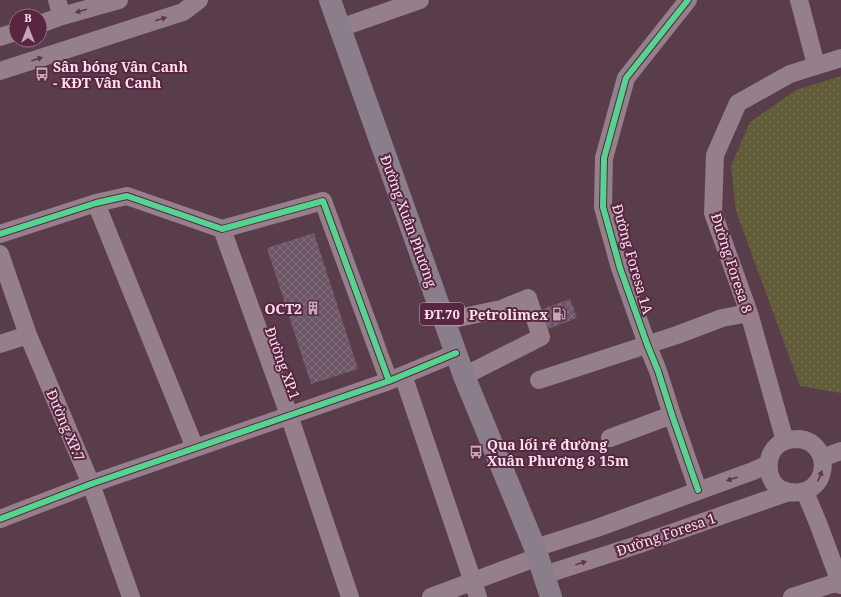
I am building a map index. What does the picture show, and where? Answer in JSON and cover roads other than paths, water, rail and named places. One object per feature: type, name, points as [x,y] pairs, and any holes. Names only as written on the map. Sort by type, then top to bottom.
[{"type":"main road","name":"Đường Xuân Phương","points":[[330,0],[464,376],[539,560],[551,597]]},
{"type":"street","points":[[48,17],[59,8],[118,0]]},
{"type":"street","points":[[0,71],[183,12],[199,0]]},
{"type":"street","points":[[340,28],[420,0]]},
{"type":"street","name":"Đường Foresa 1A","points":[[688,0],[626,78],[604,158],[603,207],[620,268],[658,371],[698,490]]},
{"type":"street","points":[[799,0],[816,65]]},
{"type":"street","name":"Đường Foresa 8","points":[[785,441],[749,314],[713,212],[715,155],[738,103],[790,74],[841,58]]},
{"type":"street","points":[[0,234],[96,203],[127,196],[222,229],[323,201],[396,378],[475,589]]},
{"type":"street","points":[[96,203],[195,448]]},
{"type":"street","name":"Đường XP.1","points":[[222,229],[289,415],[350,597]]},
{"type":"street","name":"Đường XP.7","points":[[0,254],[28,335],[91,484],[131,597]]},
{"type":"street","points":[[444,321],[501,309],[528,298],[541,337],[464,376]]},
{"type":"street","points":[[539,380],[677,335],[722,318],[749,314]]},
{"type":"street","points":[[0,344],[28,335]]},
{"type":"street","points":[[0,519],[91,484],[396,378],[456,353]]},
{"type":"street","points":[[610,438],[672,415]]},
{"type":"street","points":[[794,439],[811,443],[818,450],[822,458],[822,474],[818,482],[812,488],[797,492],[780,489],[773,482],[769,474],[768,464],[773,450],[785,441],[794,439]]},
{"type":"street","points":[[822,458],[841,451]]},
{"type":"street","name":"Đường Foresa 1","points":[[539,560],[597,528],[753,471],[768,464]]},
{"type":"street","points":[[792,597],[841,582],[818,523],[797,492]]},
{"type":"street","name":"Đường Foresa 1","points":[[539,560],[637,545],[797,492]]},
{"type":"street","points":[[431,597],[475,589],[539,560]]},
{"type":"place","name":"Sân bóng Vân Canh - KĐT Vân Canh","points":[[42,74]]},
{"type":"place","name":"OCT2","points":[[313,308]]},
{"type":"place","name":"Petrolimex","points":[[559,314]]},
{"type":"place","name":"Qua lối rẽ đường Xuân Phương 8 15m","points":[[476,452]]}]
